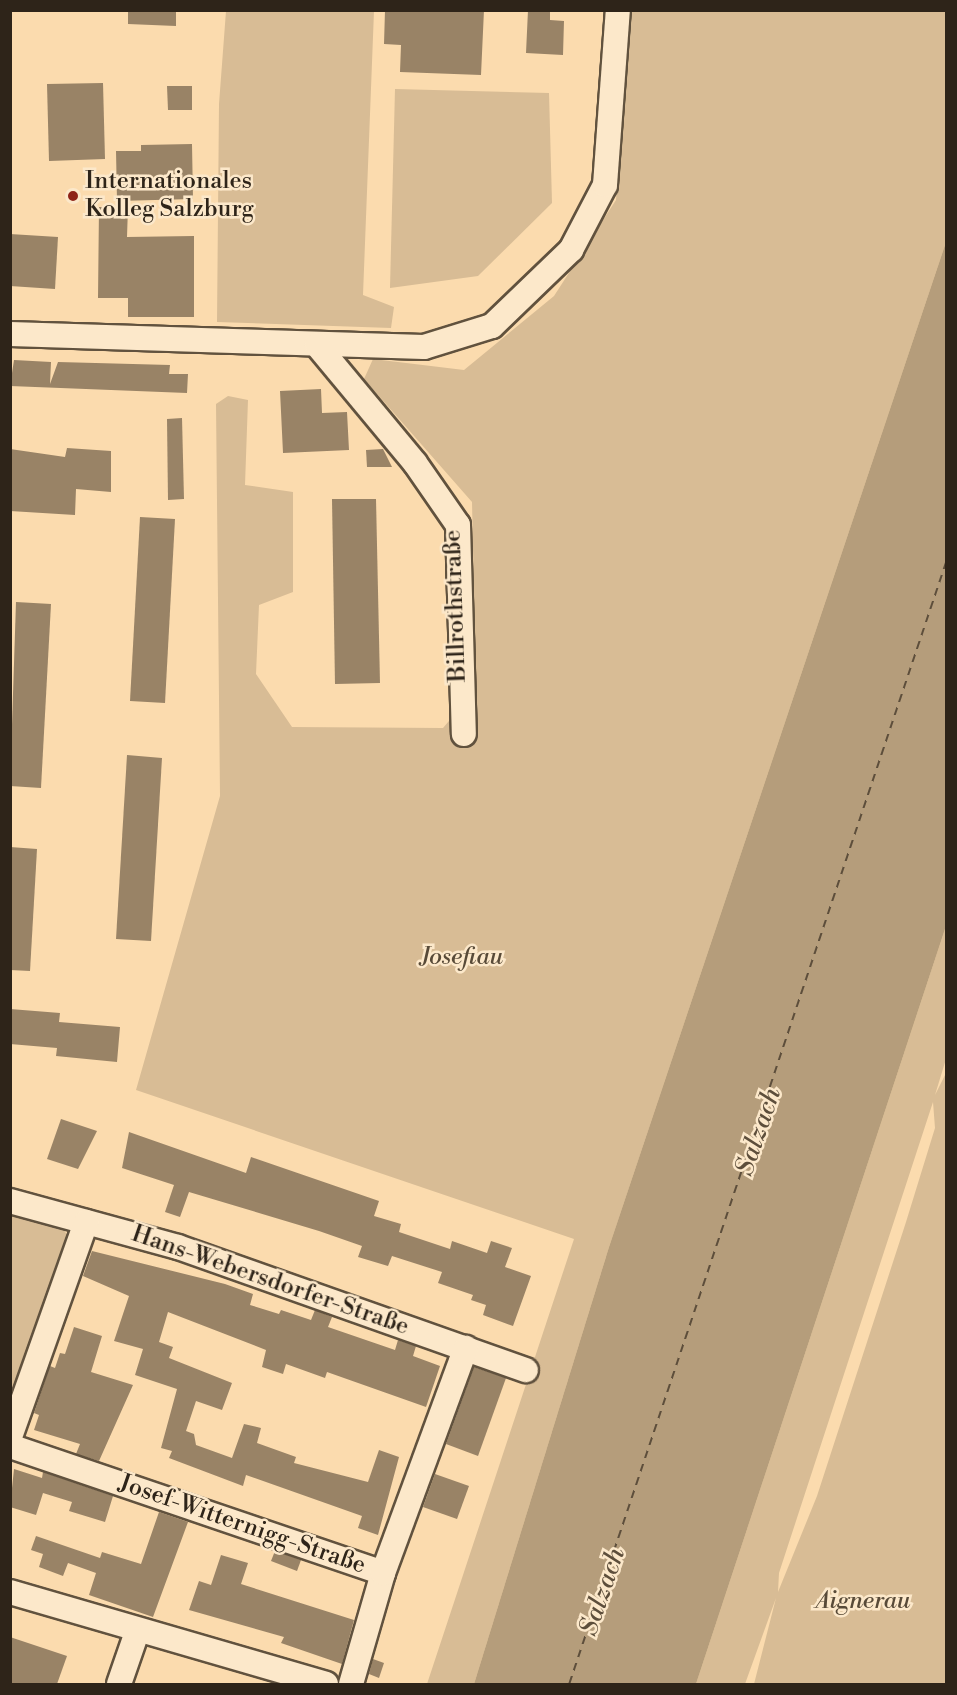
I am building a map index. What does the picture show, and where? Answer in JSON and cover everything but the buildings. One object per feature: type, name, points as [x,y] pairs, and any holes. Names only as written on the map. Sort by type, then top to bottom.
[{"type":"street","points":[[10,334],[216,337],[316,345],[424,347],[492,326],[571,250],[605,185],[618,10]]},
{"type":"street","name":"Billrothstraße","points":[[316,345],[416,463],[458,525],[464,734]]},
{"type":"street","name":"Hans-Webersdorfer-Straße","points":[[10,1201],[178,1247],[526,1370]]},
{"type":"street","points":[[10,1437],[86,1221]]},
{"type":"street","name":"Josef-Witternigg-Straße","points":[[10,1446],[383,1573],[466,1348]]},
{"type":"street","points":[[351,1684],[383,1573]]},
{"type":"street","points":[[10,1592],[137,1632],[173,1636],[326,1684]]},
{"type":"street","points":[[119,1684],[137,1632]]},
{"type":"green space","points":[[226,11],[374,11],[363,295],[394,307],[391,328],[217,322],[219,104]]},
{"type":"green space","name":"Josefiau","points":[[629,11],[946,11],[946,242],[609,1247],[474,1684],[427,1684],[574,1239],[136,1090],[220,796],[216,404],[228,396],[248,400],[245,485],[293,492],[293,592],[259,605],[256,674],[292,727],[443,728],[476,689],[472,502],[364,379],[373,359],[464,370],[554,296],[616,200]]},
{"type":"green space","points":[[395,89],[549,93],[552,203],[478,276],[390,288]]},
{"type":"green space","name":"Aignerau","points":[[946,926],[946,1059],[935,1095],[946,1073],[946,1684],[754,1684],[776,1598],[745,1684],[696,1684]],"holes":[[[933,1102],[935,1128],[817,1496],[778,1592],[779,1573]]]},
{"type":"green space","points":[[11,1213],[62,1227],[69,1238],[11,1410]]},
{"type":"water","name":"Salzach","points":[[946,242],[946,926],[696,1684],[474,1684],[609,1247]]},
{"type":"ferry route","points":[[569,1684],[946,562]]},
{"type":"place","name":"Internationales Kolleg Salzburg","points":[[73,196]]}]
